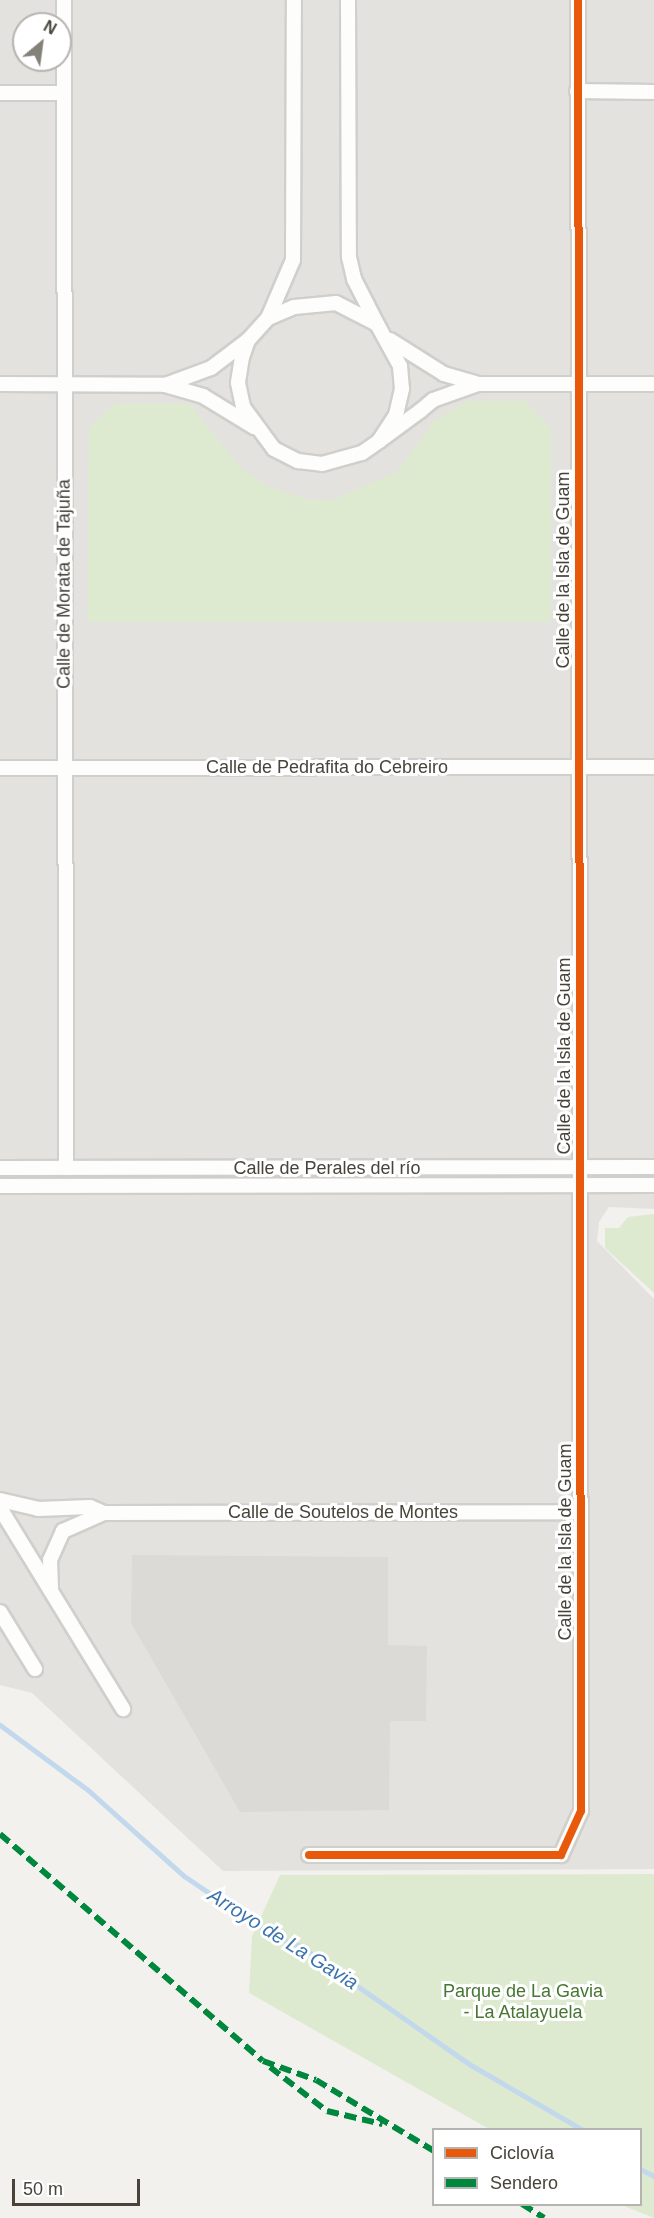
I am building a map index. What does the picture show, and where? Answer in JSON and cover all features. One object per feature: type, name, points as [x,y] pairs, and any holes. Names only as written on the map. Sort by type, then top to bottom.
[{"type":"street","name":"Calle de Morata de Tajuña","points":[[64,0],[66,1168]]},
{"type":"street","points":[[165,384],[211,368],[248,340],[268,318],[293,260],[294,0]]},
{"type":"street","points":[[348,0],[349,257],[354,279],[377,324],[390,340],[400,366],[402,389],[396,415],[379,441]]},
{"type":"street","name":"Calle de la Isla de Guam","points":[[309,1855],[561,1855],[581,1811],[578,0]]},
{"type":"street","points":[[577,91],[654,92]]},
{"type":"street","points":[[0,93],[64,93]]},
{"type":"street","points":[[268,318],[294,307],[336,303],[377,324]]},
{"type":"street","points":[[248,340],[238,383],[254,427]]},
{"type":"street","points":[[390,340],[444,374],[478,384],[654,384]]},
{"type":"street","points":[[0,384],[165,384],[203,396],[254,427],[274,449],[306,462],[342,461],[379,441],[433,400],[478,384]]},
{"type":"street","name":"Calle de Pedrafita do Cebreiro","points":[[0,768],[654,767]]},
{"type":"street","name":"Calle de Perales del río","points":[[0,1168],[654,1167]]},
{"type":"street","name":"Calle de Perales del río","points":[[0,1186],[654,1185]]},
{"type":"street","name":"Calle de Soutelos de Montes","points":[[0,1500],[38,1509],[90,1507],[104,1513]]},
{"type":"street","points":[[0,1508],[123,1709]]},
{"type":"street","name":"Calle de Soutelos de Montes","points":[[51,1588],[50,1560],[59,1536],[71,1524],[104,1513],[581,1512]]},
{"type":"street","points":[[0,1612],[35,1670]]},
{"type":"shaded area","points":[[0,0],[654,0],[654,1209],[609,1207],[599,1222],[597,1241],[654,1299],[654,1869],[223,1871],[32,1693],[0,1685]]},
{"type":"shaded area","points":[[4,0],[42,0],[42,12],[12,12],[12,28],[4,29]]},
{"type":"shaded area","points":[[588,0],[638,0],[638,27],[588,27]]},
{"type":"shaded area","points":[[4,156],[43,156],[43,321],[4,321]]},
{"type":"shaded area","points":[[591,443],[637,446],[619,707],[573,703]]},
{"type":"shaded area","points":[[4,449],[42,449],[42,704],[4,704]]},
{"type":"shaded area","points":[[129,714],[515,714],[515,754],[129,754]]},
{"type":"shaded area","points":[[518,830],[639,830],[639,1105],[518,1105]]},
{"type":"shaded area","points":[[5,831],[44,831],[44,1106],[5,1106]]},
{"type":"shaded area","points":[[88,831],[126,831],[126,1105],[88,1105]]},
{"type":"shaded area","points":[[519,1248],[558,1248],[558,1448],[519,1448]]},
{"type":"shaded area","points":[[654,1358],[654,1798],[599,1841],[602,1398]]},
{"type":"shaded area","points":[[520,1576],[559,1576],[559,1791],[520,1791]]},
{"type":"green space","points":[[468,401],[524,401],[551,428],[551,622],[88,622],[89,428],[116,403],[188,403],[242,469],[266,486],[307,499],[334,500],[398,471],[435,420]]},
{"type":"green space","points":[[654,1214],[654,1293],[605,1248],[605,1228],[619,1228],[628,1217]]},
{"type":"green space","name":"Parque de La Gavia - La Atalayuela","points":[[654,1874],[654,2218],[624,2206],[642,2206],[642,2128],[487,2128],[249,1993],[252,1936],[280,1875]]},
{"type":"building","points":[[132,1555],[388,1557],[388,1645],[427,1646],[426,1721],[390,1721],[389,1810],[240,1812],[131,1623]]},
{"type":"waterway","name":"Arroyo de La Gavia","points":[[0,1725],[88,1790],[184,1876],[276,1938],[300,1946],[469,2064],[580,2128]]},
{"type":"waterway","name":"Arroyo de La Gavia","points":[[642,2170],[654,2176]]},
{"type":"marked path","points":[[0,1834],[263,2061],[316,2080],[432,2150]]},
{"type":"marked path","points":[[270,2067],[327,2111],[382,2124]]},
{"type":"marked path","points":[[525,2206],[544,2218]]},
{"type":"cycle path","points":[[309,1855],[561,1855],[581,1811],[578,0]]}]
